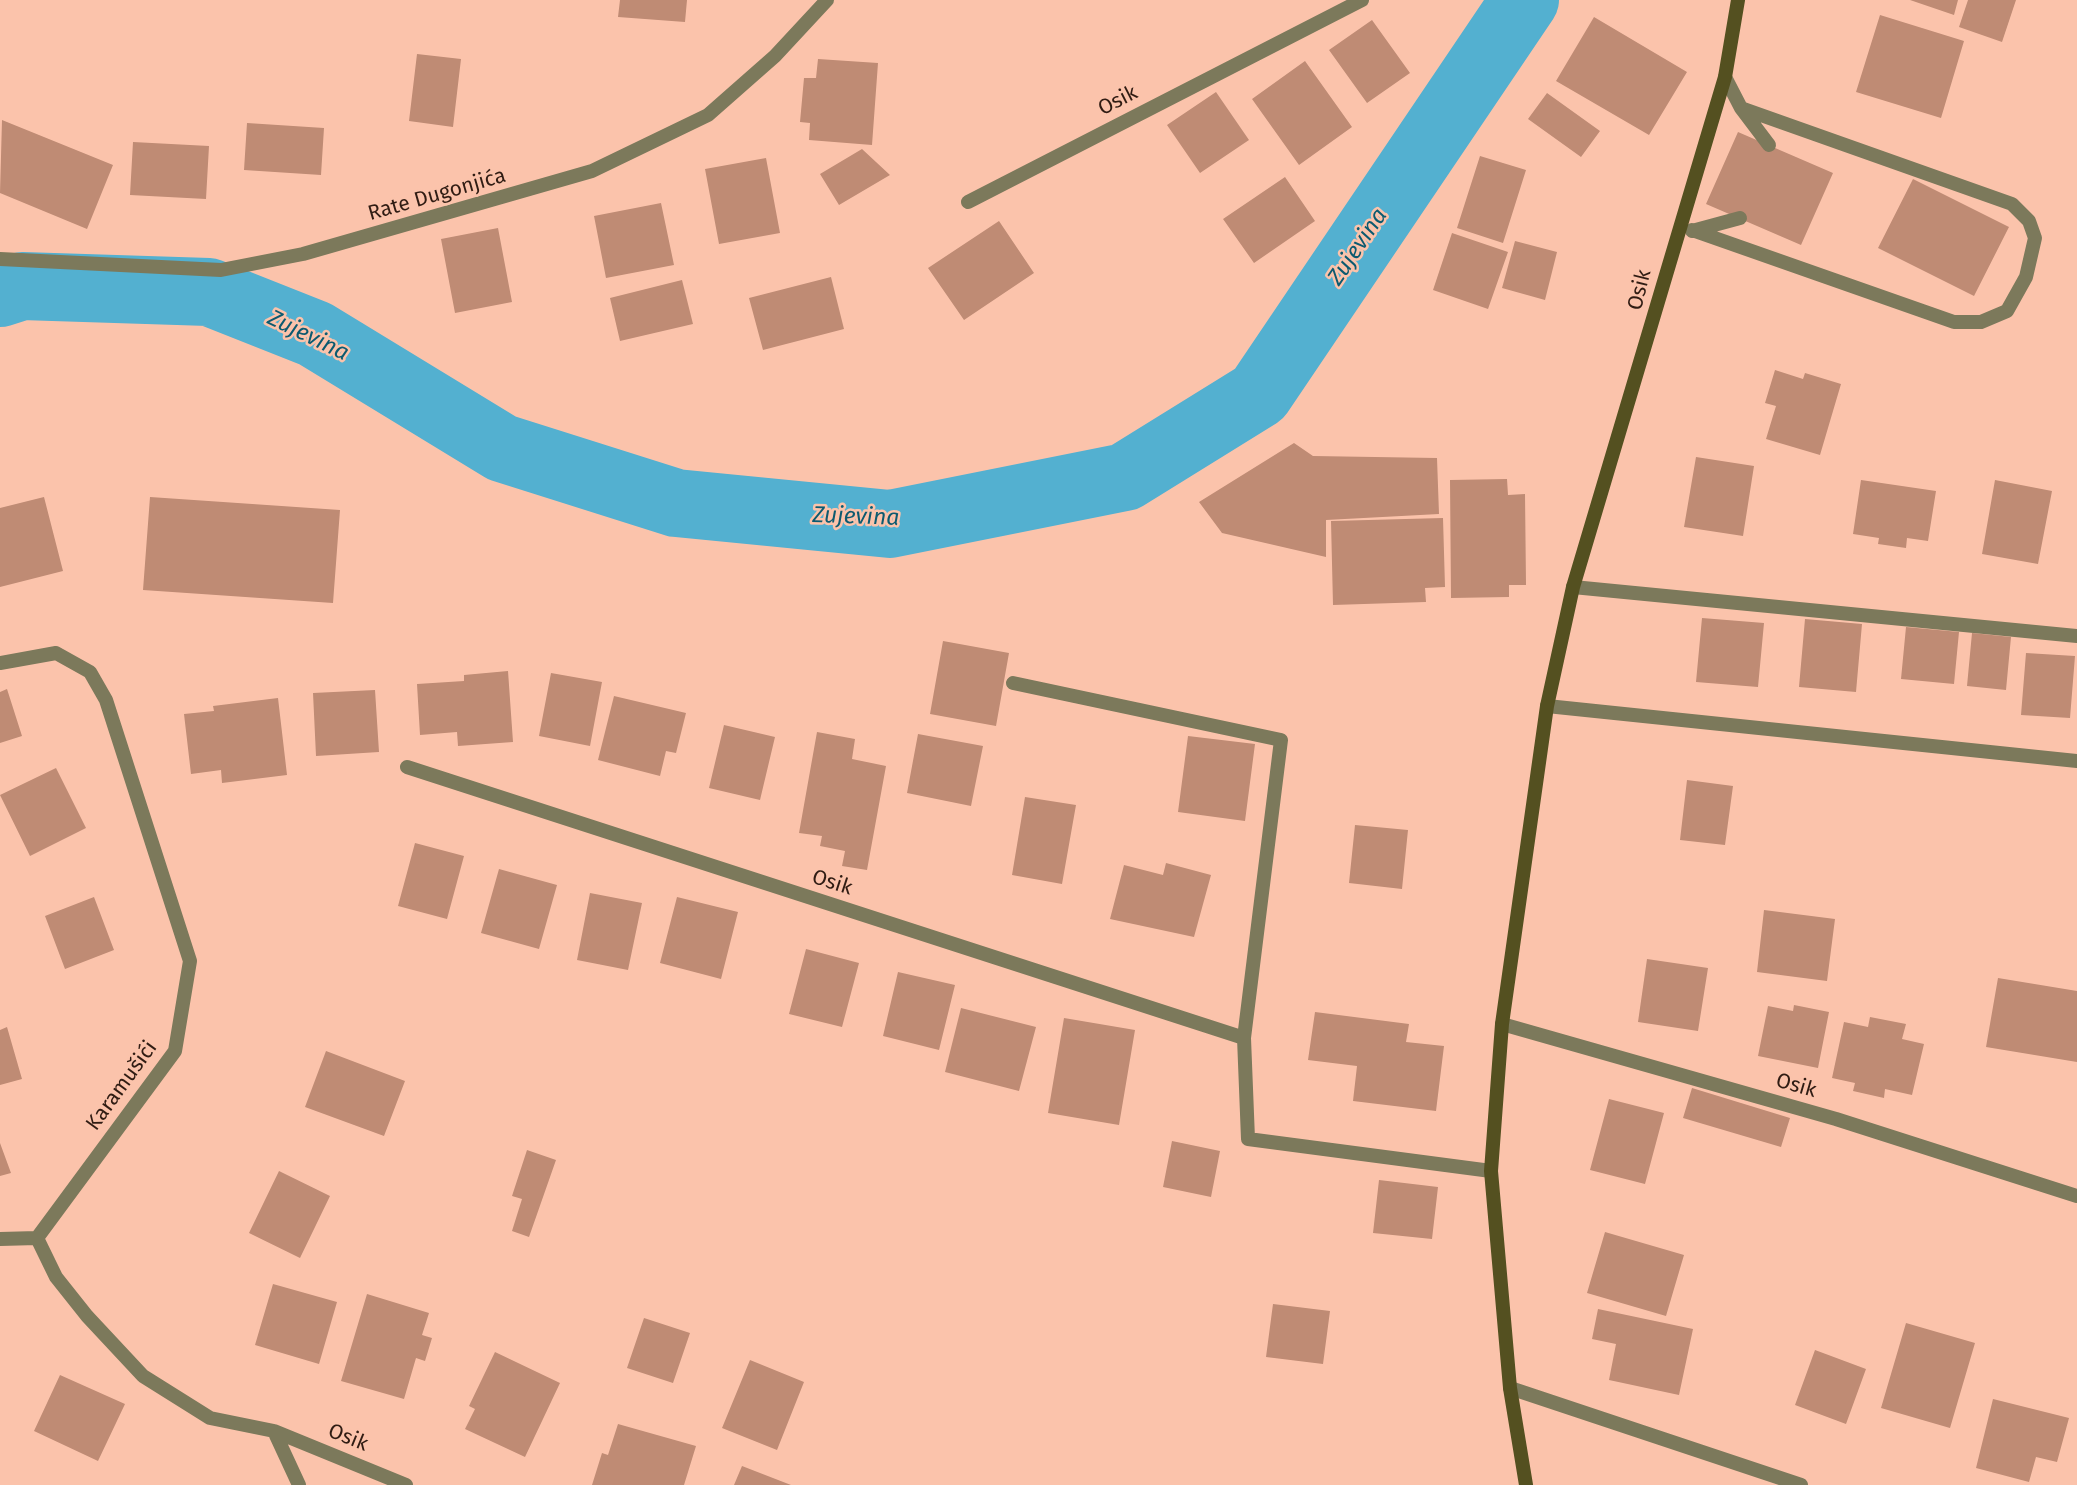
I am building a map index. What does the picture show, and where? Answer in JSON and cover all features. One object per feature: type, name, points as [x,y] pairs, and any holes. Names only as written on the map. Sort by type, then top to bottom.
[{"type":"main road","name":"Osik","points":[[1526,1485],[1510,1388],[1491,1171],[1502,1024],[1548,706],[1573,587],[1725,77],[1738,0]]},
{"type":"street","name":"Rate Dugonjića","points":[[0,258],[221,270],[303,254],[592,172],[708,115],[775,57],[827,0]]},
{"type":"street","name":"Osik","points":[[968,202],[1362,0]]},
{"type":"street","points":[[1725,77],[1741,108],[1769,145]]},
{"type":"street","points":[[1692,230],[1954,322],[1982,322],[2007,311],[2026,277],[2035,238],[2029,221],[2012,204],[1741,108]]},
{"type":"street","points":[[1670,256],[1679,234],[1740,218]]},
{"type":"street","points":[[1573,587],[2077,636]]},
{"type":"street","name":"Karamušići","points":[[0,663],[56,653],[90,672],[106,700],[190,961],[175,1051],[37,1237]]},
{"type":"street","points":[[1013,683],[1281,740],[1244,1038],[1248,1139],[1491,1171]]},
{"type":"street","points":[[1548,706],[2077,761]]},
{"type":"street","name":"Osik","points":[[407,767],[1244,1038]]},
{"type":"street","name":"Osik","points":[[1502,1024],[1836,1119],[2077,1196]]},
{"type":"street","points":[[0,1239],[37,1237],[56,1277],[87,1316],[143,1376],[210,1418],[274,1431],[299,1485]]},
{"type":"street","points":[[1510,1388],[1801,1485]]},
{"type":"street","name":"Osik","points":[[274,1431],[406,1485]]},
{"type":"building","points":[[620,0],[687,0],[685,22],[618,17]]},
{"type":"building","points":[[1910,0],[1958,0],[1954,15]]},
{"type":"building","points":[[1968,0],[2016,0],[2002,42],[1959,27]]},
{"type":"building","points":[[1880,15],[1964,41],[1941,118],[1856,92]]},
{"type":"building","points":[[1594,17],[1687,72],[1649,135],[1556,81]]},
{"type":"building","points":[[1372,20],[1410,73],[1367,103],[1329,50]]},
{"type":"building","points":[[417,54],[461,59],[453,127],[409,121]]},
{"type":"building","points":[[818,59],[878,63],[872,145],[809,140],[810,123],[800,122],[804,78],[816,78]]},
{"type":"building","points":[[1305,61],[1352,127],[1299,165],[1252,99]]},
{"type":"building","points":[[1216,92],[1249,140],[1200,173],[1167,125]]},
{"type":"building","points":[[1547,93],[1600,131],[1581,157],[1528,119]]},
{"type":"building","points":[[2,120],[113,165],[87,229],[0,193]]},
{"type":"building","points":[[247,123],[324,128],[321,175],[244,170]]},
{"type":"building","points":[[1738,132],[1833,173],[1801,245],[1706,204]]},
{"type":"building","points":[[133,142],[209,146],[206,199],[130,195]]},
{"type":"building","points":[[862,149],[890,175],[839,205],[820,174]]},
{"type":"building","points":[[1480,156],[1526,170],[1503,243],[1457,228]]},
{"type":"building","points":[[766,158],[780,233],[719,244],[705,169]]},
{"type":"building","points":[[1285,177],[1315,221],[1254,263],[1223,219]]},
{"type":"building","points":[[1913,179],[2009,227],[1974,296],[1878,248]]},
{"type":"building","points":[[661,203],[674,265],[606,278],[594,216]]},
{"type":"building","points":[[999,221],[1034,273],[964,320],[928,268]]},
{"type":"building","points":[[498,228],[512,302],[455,313],[441,239]]},
{"type":"building","points":[[1452,233],[1508,252],[1488,309],[1433,290]]},
{"type":"building","points":[[1515,241],[1557,252],[1545,300],[1502,288]]},
{"type":"building","points":[[831,277],[844,329],[763,350],[749,298]]},
{"type":"building","points":[[682,280],[693,324],[620,341],[610,298]]},
{"type":"building","points":[[1775,370],[1803,379],[1805,373],[1841,384],[1820,455],[1766,439],[1776,406],[1765,403]]},
{"type":"building","points":[[1294,443],[1313,456],[1437,458],[1439,514],[1326,520],[1326,557],[1222,533],[1199,502]]},
{"type":"building","points":[[1696,457],[1754,466],[1743,536],[1684,527]]},
{"type":"building","points":[[1507,479],[1508,495],[1525,494],[1526,585],[1509,585],[1509,597],[1451,598],[1450,480]]},
{"type":"building","points":[[1861,480],[1936,491],[1928,541],[1907,538],[1906,548],[1878,544],[1879,538],[1853,534]]},
{"type":"building","points":[[1995,480],[2052,491],[2038,564],[1982,554]]},
{"type":"building","points":[[44,497],[63,571],[0,587],[0,508]]},
{"type":"building","points":[[150,497],[340,510],[333,603],[143,590]]},
{"type":"building","points":[[1443,518],[1445,587],[1425,588],[1426,602],[1333,605],[1331,521]]},
{"type":"building","points":[[1702,618],[1764,623],[1758,687],[1696,682]]},
{"type":"building","points":[[1805,619],[1862,624],[1856,692],[1799,687]]},
{"type":"building","points":[[1906,627],[1959,632],[1954,684],[1901,679]]},
{"type":"building","points":[[1972,633],[2011,637],[2006,690],[1967,686]]},
{"type":"building","points":[[943,641],[1009,653],[996,726],[930,714]]},
{"type":"building","points":[[2026,653],[2075,656],[2070,718],[2021,715]]},
{"type":"building","points":[[508,671],[513,742],[458,746],[457,732],[420,735],[417,684],[464,681],[464,675]]},
{"type":"building","points":[[551,673],[602,682],[590,746],[539,736]]},
{"type":"building","points":[[7,689],[22,736],[0,743],[0,692]]},
{"type":"building","points":[[375,690],[379,752],[316,756],[313,693]]},
{"type":"building","points":[[614,696],[686,713],[676,753],[666,751],[660,776],[598,760]]},
{"type":"building","points":[[278,698],[287,775],[222,783],[221,770],[191,774],[184,714],[214,711],[213,706]]},
{"type":"building","points":[[724,725],[775,737],[760,800],[709,788]]},
{"type":"building","points":[[817,732],[855,739],[852,759],[886,766],[867,870],[842,866],[845,851],[820,846],[822,836],[799,833]]},
{"type":"building","points":[[918,734],[983,746],[971,806],[907,793]]},
{"type":"building","points":[[1188,736],[1255,744],[1245,821],[1178,812]]},
{"type":"building","points":[[56,768],[86,828],[30,856],[0,795]]},
{"type":"building","points":[[1687,780],[1733,786],[1725,845],[1680,840]]},
{"type":"building","points":[[1025,797],[1076,805],[1062,884],[1012,875]]},
{"type":"building","points":[[1355,825],[1408,830],[1402,889],[1349,883]]},
{"type":"building","points":[[415,843],[464,856],[447,919],[398,906]]},
{"type":"building","points":[[1166,863],[1211,875],[1194,937],[1110,919],[1124,865],[1163,875]]},
{"type":"building","points":[[499,869],[557,885],[539,949],[481,933]]},
{"type":"building","points":[[590,893],[642,903],[628,970],[577,960]]},
{"type":"building","points":[[94,897],[114,950],[65,969],[45,916]]},
{"type":"building","points":[[677,897],[738,912],[721,979],[660,963]]},
{"type":"building","points":[[1764,910],[1835,919],[1827,981],[1757,972]]},
{"type":"building","points":[[806,949],[859,963],[842,1027],[789,1014]]},
{"type":"building","points":[[1647,959],[1708,968],[1698,1031],[1638,1022]]},
{"type":"building","points":[[898,972],[955,985],[939,1050],[883,1036]]},
{"type":"building","points":[[1998,978],[2077,991],[2077,1062],[1986,1047]]},
{"type":"building","points":[[1794,1005],[1829,1012],[1818,1068],[1758,1056],[1768,1006],[1793,1011]]},
{"type":"building","points":[[961,1008],[1036,1027],[1019,1091],[945,1072]]},
{"type":"building","points":[[1315,1012],[1409,1024],[1406,1042],[1444,1046],[1436,1111],[1353,1101],[1357,1066],[1308,1060]]},
{"type":"building","points":[[1870,1017],[1906,1024],[1902,1039],[1924,1044],[1912,1095],[1885,1089],[1884,1098],[1853,1091],[1855,1083],[1832,1078],[1844,1022],[1868,1027]]},
{"type":"building","points":[[1064,1018],[1135,1030],[1119,1125],[1048,1113]]},
{"type":"building","points":[[7,1027],[22,1079],[0,1085],[0,1030]]},
{"type":"building","points":[[326,1051],[405,1081],[384,1136],[305,1107]]},
{"type":"building","points":[[1692,1088],[1790,1118],[1781,1147],[1683,1118]]},
{"type":"building","points":[[1609,1099],[1664,1113],[1645,1184],[1590,1170]]},
{"type":"building","points":[[1172,1141],[1220,1151],[1211,1197],[1163,1187]]},
{"type":"building","points":[[0,1143],[11,1173],[0,1176]]},
{"type":"building","points":[[527,1150],[556,1160],[529,1237],[512,1231],[522,1199],[512,1196]]},
{"type":"building","points":[[279,1171],[330,1196],[300,1258],[249,1233]]},
{"type":"building","points":[[1379,1180],[1438,1187],[1432,1239],[1373,1233]]},
{"type":"building","points":[[1605,1232],[1684,1255],[1666,1316],[1587,1293]]},
{"type":"building","points":[[273,1284],[337,1302],[319,1364],[255,1345]]},
{"type":"building","points":[[367,1294],[429,1313],[422,1335],[432,1338],[425,1361],[416,1358],[404,1399],[341,1381]]},
{"type":"building","points":[[1273,1304],[1330,1311],[1323,1364],[1266,1357]]},
{"type":"building","points":[[1598,1309],[1693,1329],[1679,1395],[1609,1380],[1616,1344],[1592,1339]]},
{"type":"building","points":[[644,1318],[690,1333],[673,1383],[627,1368]]},
{"type":"building","points":[[1906,1323],[1975,1343],[1950,1428],[1881,1408]]},
{"type":"building","points":[[1815,1350],[1866,1369],[1846,1424],[1795,1405]]},
{"type":"building","points":[[495,1352],[560,1383],[525,1457],[465,1429],[475,1409],[469,1406]]},
{"type":"building","points":[[750,1360],[804,1382],[777,1450],[722,1428]]},
{"type":"building","points":[[60,1375],[125,1404],[98,1461],[34,1431]]},
{"type":"building","points":[[1993,1399],[2069,1418],[2057,1462],[2036,1457],[2029,1482],[1976,1468]]},
{"type":"building","points":[[618,1424],[696,1446],[684,1485],[592,1485],[602,1453],[608,1455]]},
{"type":"building","points":[[742,1466],[791,1485],[734,1485]]},
{"type":"waterway","name":"Zujevina","points":[[0,293],[22,286],[209,292],[315,334],[502,448],[676,503],[890,524],[1125,477],[1259,394],[1525,0]]}]
